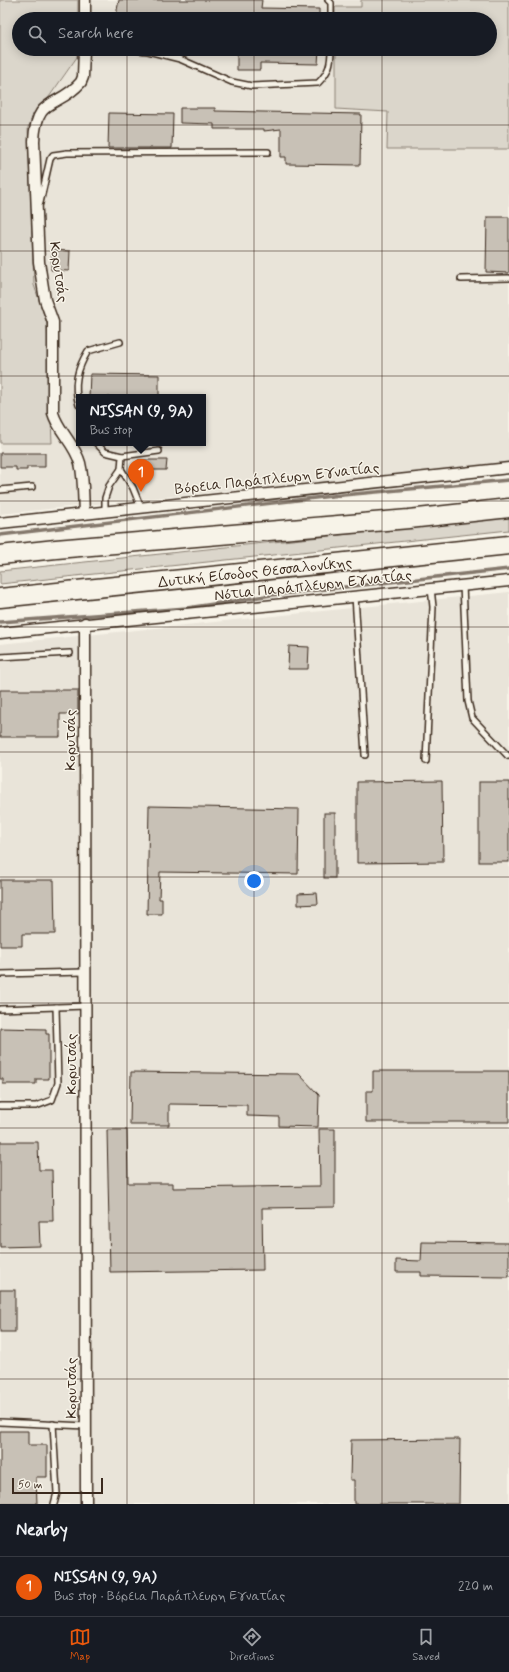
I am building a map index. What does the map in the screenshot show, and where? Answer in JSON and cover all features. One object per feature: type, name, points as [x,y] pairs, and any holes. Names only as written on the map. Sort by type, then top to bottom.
[{"type":"highway","points":[[0,555],[409,519],[509,508]]},
{"type":"highway","name":"Δυτική Είσοδος Θεσσαλονίκης","points":[[0,598],[509,545]]},
{"type":"street","points":[[85,0],[85,12]]},
{"type":"street","name":"Κορυτσάς","points":[[84,56],[83,77],[81,82],[42,110],[35,124],[39,262],[45,300],[53,322],[53,413],[55,421],[69,441],[80,462],[84,514]]},
{"type":"street","name":"Βόρεια Παράπλευρη Εγνατίας","points":[[0,523],[509,468]]},
{"type":"street","name":"Νότια Παράπλευρη Εγνατίας","points":[[0,633],[85,623],[509,581]]},
{"type":"street","name":"Κορυτσάς","points":[[85,623],[86,1504]]},
{"type":"lane","points":[[328,0],[330,3],[330,12]]},
{"type":"lane","points":[[168,56],[180,59],[232,82],[252,86],[318,83],[325,76],[330,64],[330,56]]},
{"type":"lane","points":[[38,212],[50,159],[53,155],[67,153],[268,152]]},
{"type":"lane","points":[[461,279],[509,278]]},
{"type":"lane","points":[[77,394],[75,383],[81,363],[88,351],[120,342]]},
{"type":"lane","points":[[99,446],[105,452],[122,456],[159,451]]},
{"type":"lane","points":[[105,511],[105,498],[109,486],[121,469],[122,456]]},
{"type":"lane","points":[[121,469],[133,488],[141,508]]},
{"type":"lane","points":[[0,490],[32,487]]},
{"type":"lane","points":[[463,585],[468,701],[472,718],[508,756]]},
{"type":"lane","points":[[426,761],[433,608],[431,588]]},
{"type":"lane","points":[[355,596],[365,755]]},
{"type":"lane","points":[[0,657],[70,653]]},
{"type":"lane","points":[[0,974],[85,972]]},
{"type":"lane","points":[[0,1009],[86,1006]]},
{"type":"lane","points":[[0,1106],[36,1106],[52,1100],[58,1083],[56,1007]]},
{"type":"lane","points":[[0,1422],[86,1426]]},
{"type":"lane","points":[[53,1424],[57,1493],[54,1504]]},
{"type":"shaded area","points":[[0,0],[78,0],[78,12],[12,12],[12,56],[77,57],[28,127],[34,285],[47,324],[52,443],[0,443]]},
{"type":"shaded area","points":[[78,0],[361,0],[361,7],[335,7],[335,12],[78,12]]},
{"type":"shaded area","points":[[361,0],[509,0],[509,149],[387,149],[388,112],[336,109],[336,56],[497,56],[497,12],[335,12],[335,7],[361,7]]},
{"type":"shaded area","points":[[77,56],[336,56],[336,109],[388,112],[388,149],[509,149],[509,462],[0,514],[0,443],[51,443],[47,324],[34,285],[28,127]]},
{"type":"shaded area","points":[[509,517],[509,530],[0,584],[0,571]]},
{"type":"shaded area","points":[[509,592],[509,1504],[0,1504],[0,644]]},
{"type":"building","points":[[119,0],[262,0],[261,8],[319,9],[319,12],[117,12]]},
{"type":"building","points":[[237,56],[319,56],[318,64],[260,63],[260,70],[237,70]]},
{"type":"building","points":[[180,108],[215,108],[215,111],[361,114],[360,165],[286,164],[286,157],[281,157],[281,129],[264,131],[264,129],[214,129],[214,124],[180,123]]},
{"type":"building","points":[[109,113],[173,114],[172,148],[108,148]]},
{"type":"building","points":[[487,217],[509,217],[509,273],[486,272]]},
{"type":"building","points":[[52,250],[70,251],[69,271],[51,270]]},
{"type":"building","points":[[90,374],[159,375],[159,394],[89,394]]},
{"type":"building","points":[[0,453],[45,453],[45,467],[27,467],[27,470],[16,470],[16,467],[0,467]]},
{"type":"building","points":[[138,460],[167,460],[166,470],[138,470]]},
{"type":"building","points":[[289,646],[309,647],[308,669],[288,669]]},
{"type":"building","points":[[0,690],[78,690],[78,714],[60,714],[60,737],[0,737]]},
{"type":"building","points":[[442,781],[443,862],[357,863],[357,782]]},
{"type":"building","points":[[479,782],[509,782],[509,862],[479,862]]},
{"type":"building","points":[[149,806],[299,809],[298,874],[160,872],[159,899],[162,899],[162,914],[147,914]]},
{"type":"building","points":[[324,813],[335,813],[335,878],[324,878]]},
{"type":"building","points":[[0,880],[54,880],[55,934],[22,934],[22,946],[0,946]]},
{"type":"building","points":[[317,893],[318,904],[298,905],[298,894]]},
{"type":"building","points":[[0,1028],[46,1029],[46,1034],[49,1034],[49,1079],[36,1079],[36,1084],[3,1084],[3,1079],[0,1079]]},
{"type":"building","points":[[373,1071],[509,1071],[509,1122],[366,1122],[366,1091],[373,1091]]},
{"type":"building","points":[[131,1072],[299,1074],[319,1095],[318,1127],[279,1126],[279,1117],[247,1116],[247,1105],[169,1104],[169,1125],[130,1125]]},
{"type":"building","points":[[319,1129],[335,1129],[335,1207],[262,1208],[263,1270],[110,1272],[107,1130],[127,1130],[128,1183],[173,1183],[173,1188],[320,1186]]},
{"type":"building","points":[[0,1142],[38,1142],[39,1170],[52,1170],[53,1221],[39,1221],[40,1246],[0,1247]]},
{"type":"building","points":[[422,1242],[509,1243],[509,1277],[421,1276],[421,1272],[396,1272],[396,1260],[421,1261]]},
{"type":"building","points":[[0,1290],[15,1290],[15,1332],[0,1332]]},
{"type":"building","points":[[0,1431],[28,1431],[28,1445],[47,1445],[47,1477],[36,1477],[37,1504],[0,1504]]},
{"type":"building","points":[[460,1439],[459,1504],[354,1504],[354,1480],[350,1480],[351,1440]]},
{"type":"waterway","points":[[0,535],[332,496],[509,480]]},
{"type":"waterway","points":[[0,622],[187,608],[272,595],[509,569]]},
{"type":"place","name":"NISSAN (9, 9Α)","points":[[141,492]]}]
